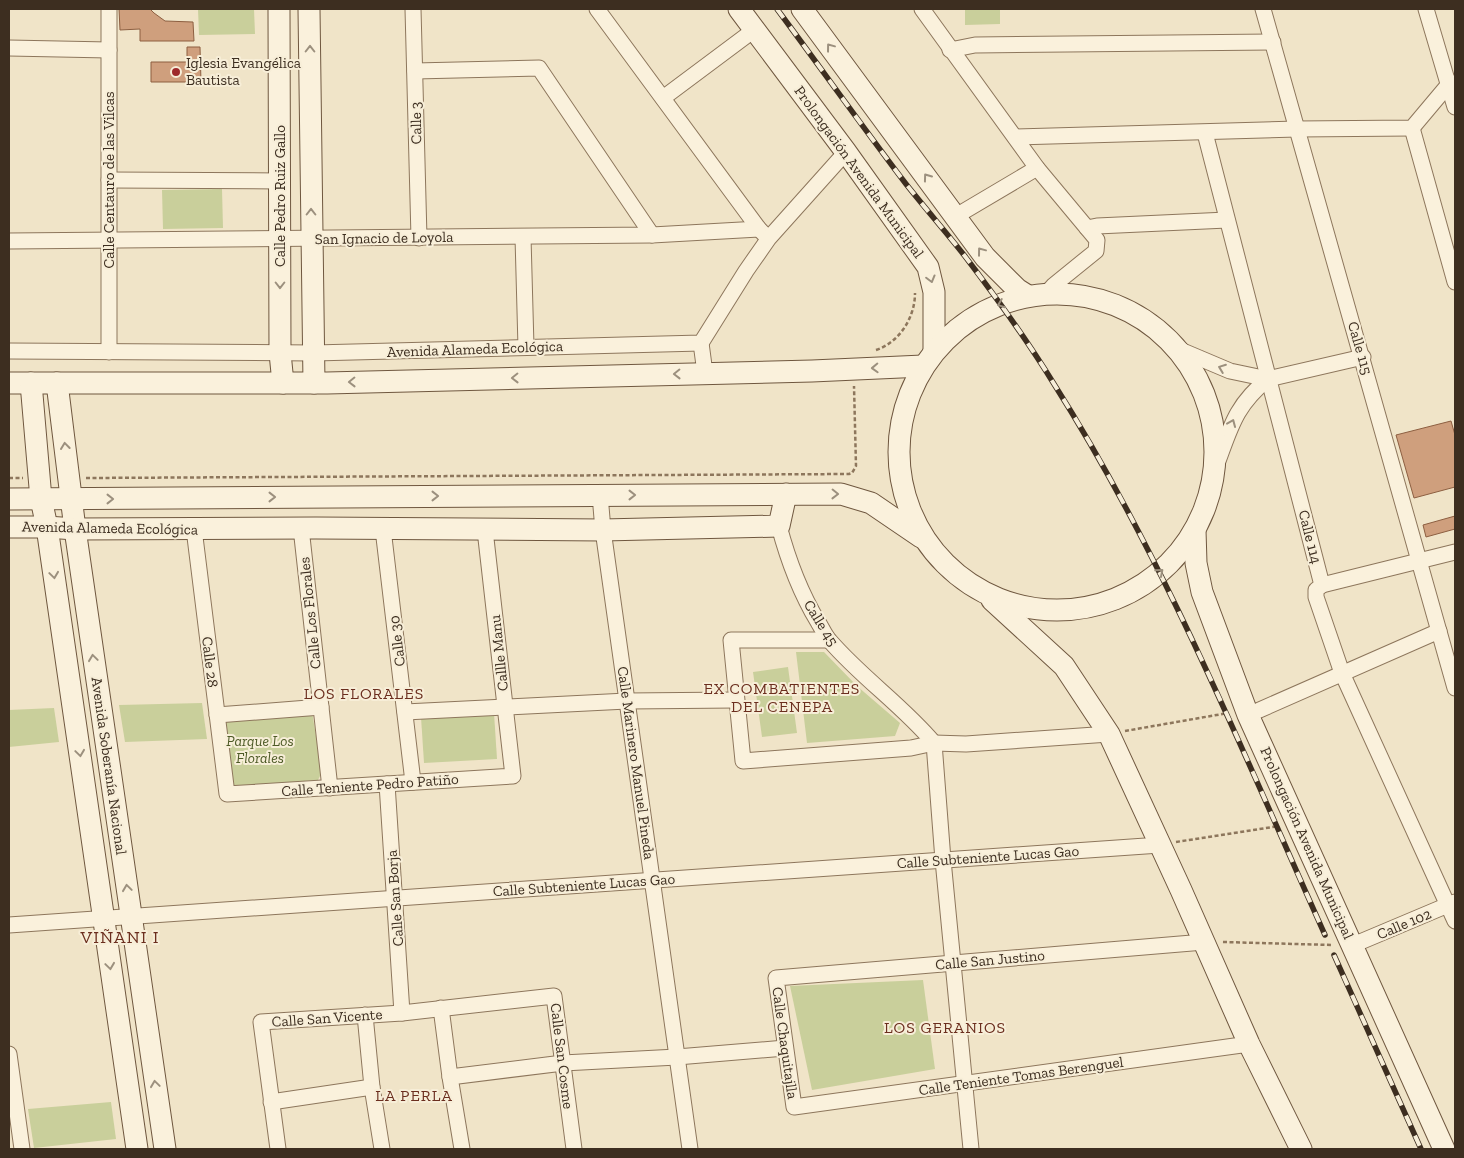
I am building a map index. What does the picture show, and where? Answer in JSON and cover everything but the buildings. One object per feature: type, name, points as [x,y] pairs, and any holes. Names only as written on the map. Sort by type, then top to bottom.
[{"type":"main road","name":"Calle Pedro Ruiz Gallo","points":[[279,9],[280,353],[284,383]]},
{"type":"main road","name":"Calle Pedro Ruiz Gallo","points":[[310,9],[314,383]]},
{"type":"main road","name":"Prolongación Avenida Municipal","points":[[739,9],[846,152],[928,267],[934,292],[929,359]]},
{"type":"main road","points":[[802,9],[985,257],[1017,289],[1037,295]]},
{"type":"main road","name":"Prolongación Avenida Municipal","points":[[978,589],[995,598],[1030,608],[1068,610],[1104,603],[1153,578],[1179,552],[1195,530],[1207,504],[1215,469],[1215,432],[1206,396],[1194,372],[1178,349],[1151,324],[1119,306],[1083,296],[1037,295],[1000,304],[976,316],[961,326],[929,359],[907,399],[902,417],[898,453],[902,490],[915,524],[925,540],[949,568],[1007,612],[1064,666],[1109,734],[1249,1044],[1301,1149]]},
{"type":"main road","name":"Avenida Alameda Ecológica","points":[[9,383],[314,383],[705,374],[854,369],[929,359]]},
{"type":"main road","name":"Avenida Soberanía Nacional","points":[[31,383],[40,489],[47,526],[137,1149]]},
{"type":"main road","name":"Avenida Soberanía Nacional","points":[[57,383],[74,529],[165,1149]]},
{"type":"main road","name":"Avenida Alameda Ecológica","points":[[9,500],[40,489],[600,496],[842,494],[871,502],[925,540]]},
{"type":"main road","points":[[780,526],[786,494]]},
{"type":"main road","name":"Avenida Alameda Ecológica","points":[[9,527],[47,526],[74,529],[194,530],[301,528],[603,530],[780,526]]},
{"type":"main road","name":"Prolongación Avenida Municipal","points":[[1195,530],[1196,563],[1202,592],[1248,715],[1446,1148]]},
{"type":"main road","points":[[74,714],[101,711]]},
{"type":"main road","points":[[133,1119],[160,1117]]},
{"type":"street","name":"Calle Centauro de las Vilcas","points":[[109,9],[109,352]]},
{"type":"street","name":"Calle 3","points":[[413,9],[419,238]]},
{"type":"street","points":[[597,9],[764,234]]},
{"type":"street","points":[[922,9],[1037,168],[1096,240],[1096,251],[1054,285],[1037,295]]},
{"type":"street","name":"Calle 115","points":[[1263,9],[1363,357],[1455,688]]},
{"type":"street","points":[[1426,9],[1452,83],[1455,107]]},
{"type":"street","points":[[663,98],[754,30]]},
{"type":"street","points":[[950,50],[975,45],[1273,42]]},
{"type":"street","points":[[9,48],[109,50]]},
{"type":"street","points":[[415,71],[539,68],[652,235]]},
{"type":"street","points":[[1015,137],[1297,129],[1412,128],[1452,83]]},
{"type":"street","points":[[1412,128],[1455,282]]},
{"type":"street","name":"Calle 114","points":[[1205,133],[1268,379],[1303,505],[1322,585],[1316,590],[1316,597],[1342,673],[1451,903],[1455,921]]},
{"type":"street","points":[[705,374],[700,343],[746,271],[764,234],[846,152]]},
{"type":"street","points":[[956,216],[1037,168]]},
{"type":"street","points":[[109,180],[280,182]]},
{"type":"street","points":[[1087,228],[1227,220]]},
{"type":"street","name":"San Ignacio de Loyola","points":[[9,241],[281,240],[764,234]]},
{"type":"street","points":[[522,237],[526,347]]},
{"type":"street","name":"Avenida Alameda Ecológica","points":[[9,351],[314,353],[700,343]]},
{"type":"street","points":[[1178,349],[1230,371],[1268,379],[1363,357]]},
{"type":"street","points":[[1215,469],[1234,417],[1248,396],[1268,379]]},
{"type":"street","name":"Calle Marinero Manuel Pineda","points":[[600,496],[603,530],[690,1149]]},
{"type":"street","name":"Calle 45","points":[[780,526],[786,555],[809,606],[828,640],[918,724],[934,743]]},
{"type":"street","name":"Calle Los Florales","points":[[301,528],[330,788]]},
{"type":"street","name":"Calle 30","points":[[383,529],[413,782]]},
{"type":"street","name":"Calle 28","points":[[194,530],[227,794]]},
{"type":"street","name":"Callle Manu","points":[[486,530],[513,776]]},
{"type":"street","points":[[1322,585],[1455,552]]},
{"type":"street","points":[[1248,715],[1439,631]]},
{"type":"street","points":[[828,640],[731,640],[743,761],[910,748],[934,743],[966,744],[1109,734]]},
{"type":"street","points":[[405,712],[627,701],[736,700]]},
{"type":"street","points":[[217,715],[321,707]]},
{"type":"street","points":[[934,743],[970,1149]]},
{"type":"street","name":"Calle Teniente Pedro Patiño","points":[[227,794],[513,776]]},
{"type":"street","name":"Calle San Borja","points":[[387,784],[402,1013]]},
{"type":"street","name":"Calle Subteniente Lucas Gao","points":[[9,925],[1160,845]]},
{"type":"street","name":"Calle 102","points":[[1353,946],[1451,903]]},
{"type":"street","name":"Calle San Justino","points":[[776,978],[1204,942]]},
{"type":"street","name":"Calle Chaquitajlla","points":[[776,978],[794,1107]]},
{"type":"street","name":"Calle San Cosme","points":[[402,1013],[554,996],[574,1149]]},
{"type":"street","points":[[441,1008],[462,1149]]},
{"type":"street","name":"Calle San Vicente","points":[[278,1149],[261,1022],[402,1013]]},
{"type":"street","points":[[365,1015],[372,1087],[382,1149]]},
{"type":"street","name":"Calle Teniente Tomas Berenguel","points":[[794,1107],[1249,1044]]},
{"type":"street","points":[[450,1077],[563,1063],[677,1057],[785,1048]]},
{"type":"street","points":[[9,1054],[17,1140]]},
{"type":"street","points":[[271,1102],[372,1087]]},
{"type":"path","points":[[873,350],[887,345],[903,331],[913,311],[915,288]]},
{"type":"path","points":[[70,489],[849,474],[856,466],[854,369]]},
{"type":"path","points":[[9,478],[40,489]]},
{"type":"path","points":[[1109,734],[1225,712],[1248,715]]},
{"type":"path","points":[[1160,845],[1297,824]]},
{"type":"path","points":[[1204,942],[1353,946]]},
{"type":"green space","points":[[198,9],[254,9],[255,34],[199,35]]},
{"type":"green space","points":[[965,9],[1000,9],[1000,24],[965,25]]},
{"type":"green space","points":[[222,189],[223,228],[163,229],[162,190]]},
{"type":"green space","points":[[796,652],[824,652],[857,686],[900,723],[895,736],[807,743]]},
{"type":"green space","points":[[788,667],[797,733],[762,737],[753,672]]},
{"type":"green space","points":[[202,703],[207,739],[125,742],[119,705]]},
{"type":"green space","points":[[54,708],[59,742],[9,747],[9,710]]},
{"type":"green space","name":"Parque Los Florales","points":[[312,712],[322,772],[318,780],[235,786],[228,782],[223,718]]},
{"type":"green space","points":[[494,713],[497,759],[424,763],[421,717]]},
{"type":"green space","points":[[923,980],[935,1069],[812,1090],[790,986]]},
{"type":"green space","points":[[111,1102],[116,1139],[34,1148],[28,1109]]},
{"type":"railway","points":[[777,9],[906,184],[964,255],[999,303],[1044,368],[1094,449],[1166,585],[1232,725],[1325,935]]},
{"type":"railway","points":[[1334,955],[1421,1149]]},
{"type":"place","name":"Iglesia Evangélica Bautista","points":[[176,72]]},
{"type":"district","name":"LOS FLORALES","points":[[364,693]]},
{"type":"district","name":"EX COMBATIENTES DEL CENEPA","points":[[782,697]]},
{"type":"district","name":"VIÑANI I","points":[[120,937]]},
{"type":"district","name":"LOS GERANIOS","points":[[945,1027]]},
{"type":"district","name":"LA PERLA","points":[[414,1095]]}]
